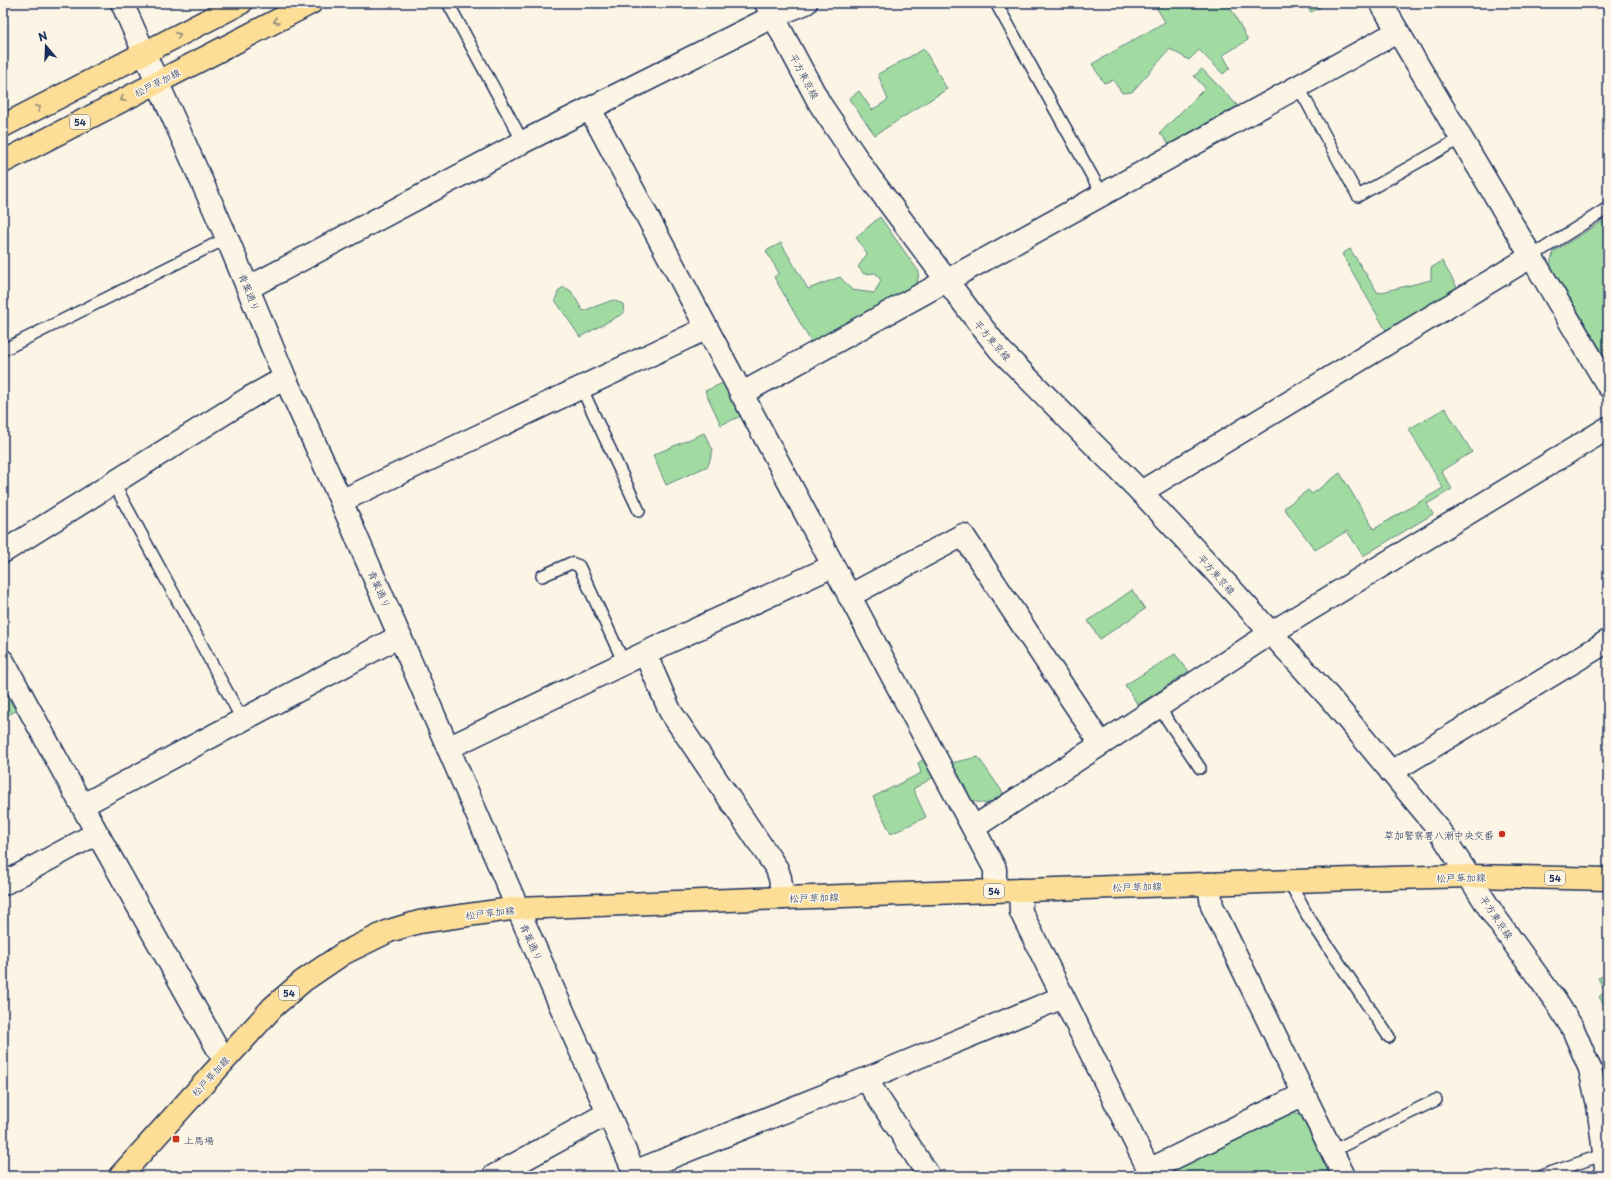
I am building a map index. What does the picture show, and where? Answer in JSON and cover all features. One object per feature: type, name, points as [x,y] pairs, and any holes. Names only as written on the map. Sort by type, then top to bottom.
[{"type":"main road","points":[[3,126],[241,3]]},
{"type":"main road","name":"松戸草加線","points":[[3,162],[311,3]]},
{"type":"main road","name":"松戸草加線","points":[[120,1176],[273,1007],[303,981],[344,953],[389,931],[419,922],[518,908],[783,898],[1470,876],[1608,879]]},
{"type":"street","name":"青葉通り","points":[[122,3],[227,238],[285,378],[341,501],[635,1174]]},
{"type":"street","points":[[248,288],[523,142],[590,109],[770,10],[806,3]]},
{"type":"street","points":[[1381,3],[1608,386]]},
{"type":"street","name":"平方東京線","points":[[770,10],[820,104],[868,175],[1000,350],[1141,492],[1271,633],[1329,697],[1437,827],[1495,917],[1557,1003],[1573,1029],[1590,1069],[1598,1105],[1607,1176]]},
{"type":"street","points":[[741,394],[1397,32]]},
{"type":"street","points":[[590,109],[995,869],[995,891]]},
{"type":"street","points":[[1141,492],[1532,256]]},
{"type":"street","points":[[341,501],[706,328]]},
{"type":"street","points":[[3,552],[114,484],[249,398],[285,378]]},
{"type":"street","points":[[973,828],[1271,633],[1608,428]]},
{"type":"street","points":[[849,596],[963,534],[1101,744]]},
{"type":"street","points":[[448,748],[645,653],[833,566]]},
{"type":"street","points":[[83,805],[400,636]]},
{"type":"street","points":[[1390,772],[1608,640]]},
{"type":"street","points":[[645,653],[670,710],[777,869],[783,898]]},
{"type":"street","points":[[3,661],[224,1060]]},
{"type":"street","points":[[3,884],[97,833]]},
{"type":"street","points":[[1209,884],[1212,906],[1344,1176]]},
{"type":"street","points":[[1020,890],[1021,912],[1150,1173],[1304,1094]]},
{"type":"street","points":[[635,1174],[1063,997]]},
{"type":"street","points":[[868,1078],[873,1090],[928,1176]]},
{"type":"street","points":[[494,1176],[608,1113]]},
{"type":"lane","points":[[448,3],[523,142]]},
{"type":"lane","points":[[996,3],[1102,194]]},
{"type":"lane","points":[[1298,86],[1358,196],[1461,138]]},
{"type":"lane","points":[[1532,256],[1608,208]]},
{"type":"lane","points":[[3,350],[227,238]]},
{"type":"lane","points":[[582,387],[639,511]]},
{"type":"lane","points":[[114,484],[242,719]]},
{"type":"lane","points":[[542,576],[571,562],[579,566],[624,663]]},
{"type":"lane","points":[[1158,706],[1200,768]]},
{"type":"lane","points":[[1289,881],[1307,915],[1389,1037]]},
{"type":"lane","points":[[1332,1151],[1436,1100]]},
{"type":"lane","points":[[1541,1176],[1605,1154]]},
{"type":"green space","points":[[1159,3],[1228,3],[1248,40],[1223,55],[1230,68],[1223,74],[1199,50],[1189,60],[1170,49],[1132,92],[1122,93],[1113,80],[1104,83],[1092,64],[1165,22],[1155,5]]},
{"type":"green space","points":[[1304,3],[1328,3],[1311,12]]},
{"type":"green space","points":[[924,49],[947,89],[875,135],[849,99],[859,91],[872,110],[888,100],[878,74]]},
{"type":"green space","points":[[1202,69],[1238,106],[1169,144],[1160,133],[1205,88],[1194,76]]},
{"type":"green space","points":[[880,217],[919,272],[917,284],[811,342],[774,277],[779,273],[766,251],[781,243],[808,289],[840,277],[852,290],[874,293],[881,281],[876,273],[864,274],[858,267],[867,254],[856,237]]},
{"type":"green space","points":[[1608,218],[1608,362],[1550,265],[1553,252]]},
{"type":"green space","points":[[1350,249],[1378,293],[1431,280],[1431,268],[1442,261],[1458,289],[1387,332],[1342,254]]},
{"type":"green space","points":[[564,287],[571,291],[583,311],[613,300],[623,304],[624,313],[580,337],[555,300],[559,290]]},
{"type":"green space","points":[[723,383],[741,416],[721,425],[705,391]]},
{"type":"green space","points":[[1445,408],[1472,452],[1441,471],[1452,489],[1427,504],[1433,514],[1363,556],[1347,531],[1315,550],[1284,508],[1308,490],[1312,494],[1340,473],[1374,529],[1443,488],[1409,429]]},
{"type":"green space","points":[[704,433],[713,450],[708,466],[666,485],[653,455]]},
{"type":"green space","points":[[1132,590],[1145,609],[1100,639],[1088,621]]},
{"type":"green space","points":[[1175,654],[1189,671],[1138,705],[1125,685]]},
{"type":"green space","points":[[3,687],[16,711],[3,717]]},
{"type":"green space","points":[[978,757],[1004,794],[988,804],[971,801],[951,763]]},
{"type":"green space","points":[[924,759],[934,777],[913,789],[926,817],[891,834],[873,797],[921,773],[918,763]]},
{"type":"green space","points":[[1608,974],[1608,1011],[1599,997],[1605,991],[1598,978]]},
{"type":"green space","points":[[1288,1111],[1300,1114],[1331,1176],[1169,1176],[1171,1169]]},
{"type":"place","name":"草加警察署八潮中央交番","points":[[1502,834]]},
{"type":"place","name":"上馬場","points":[[176,1139]]}]
